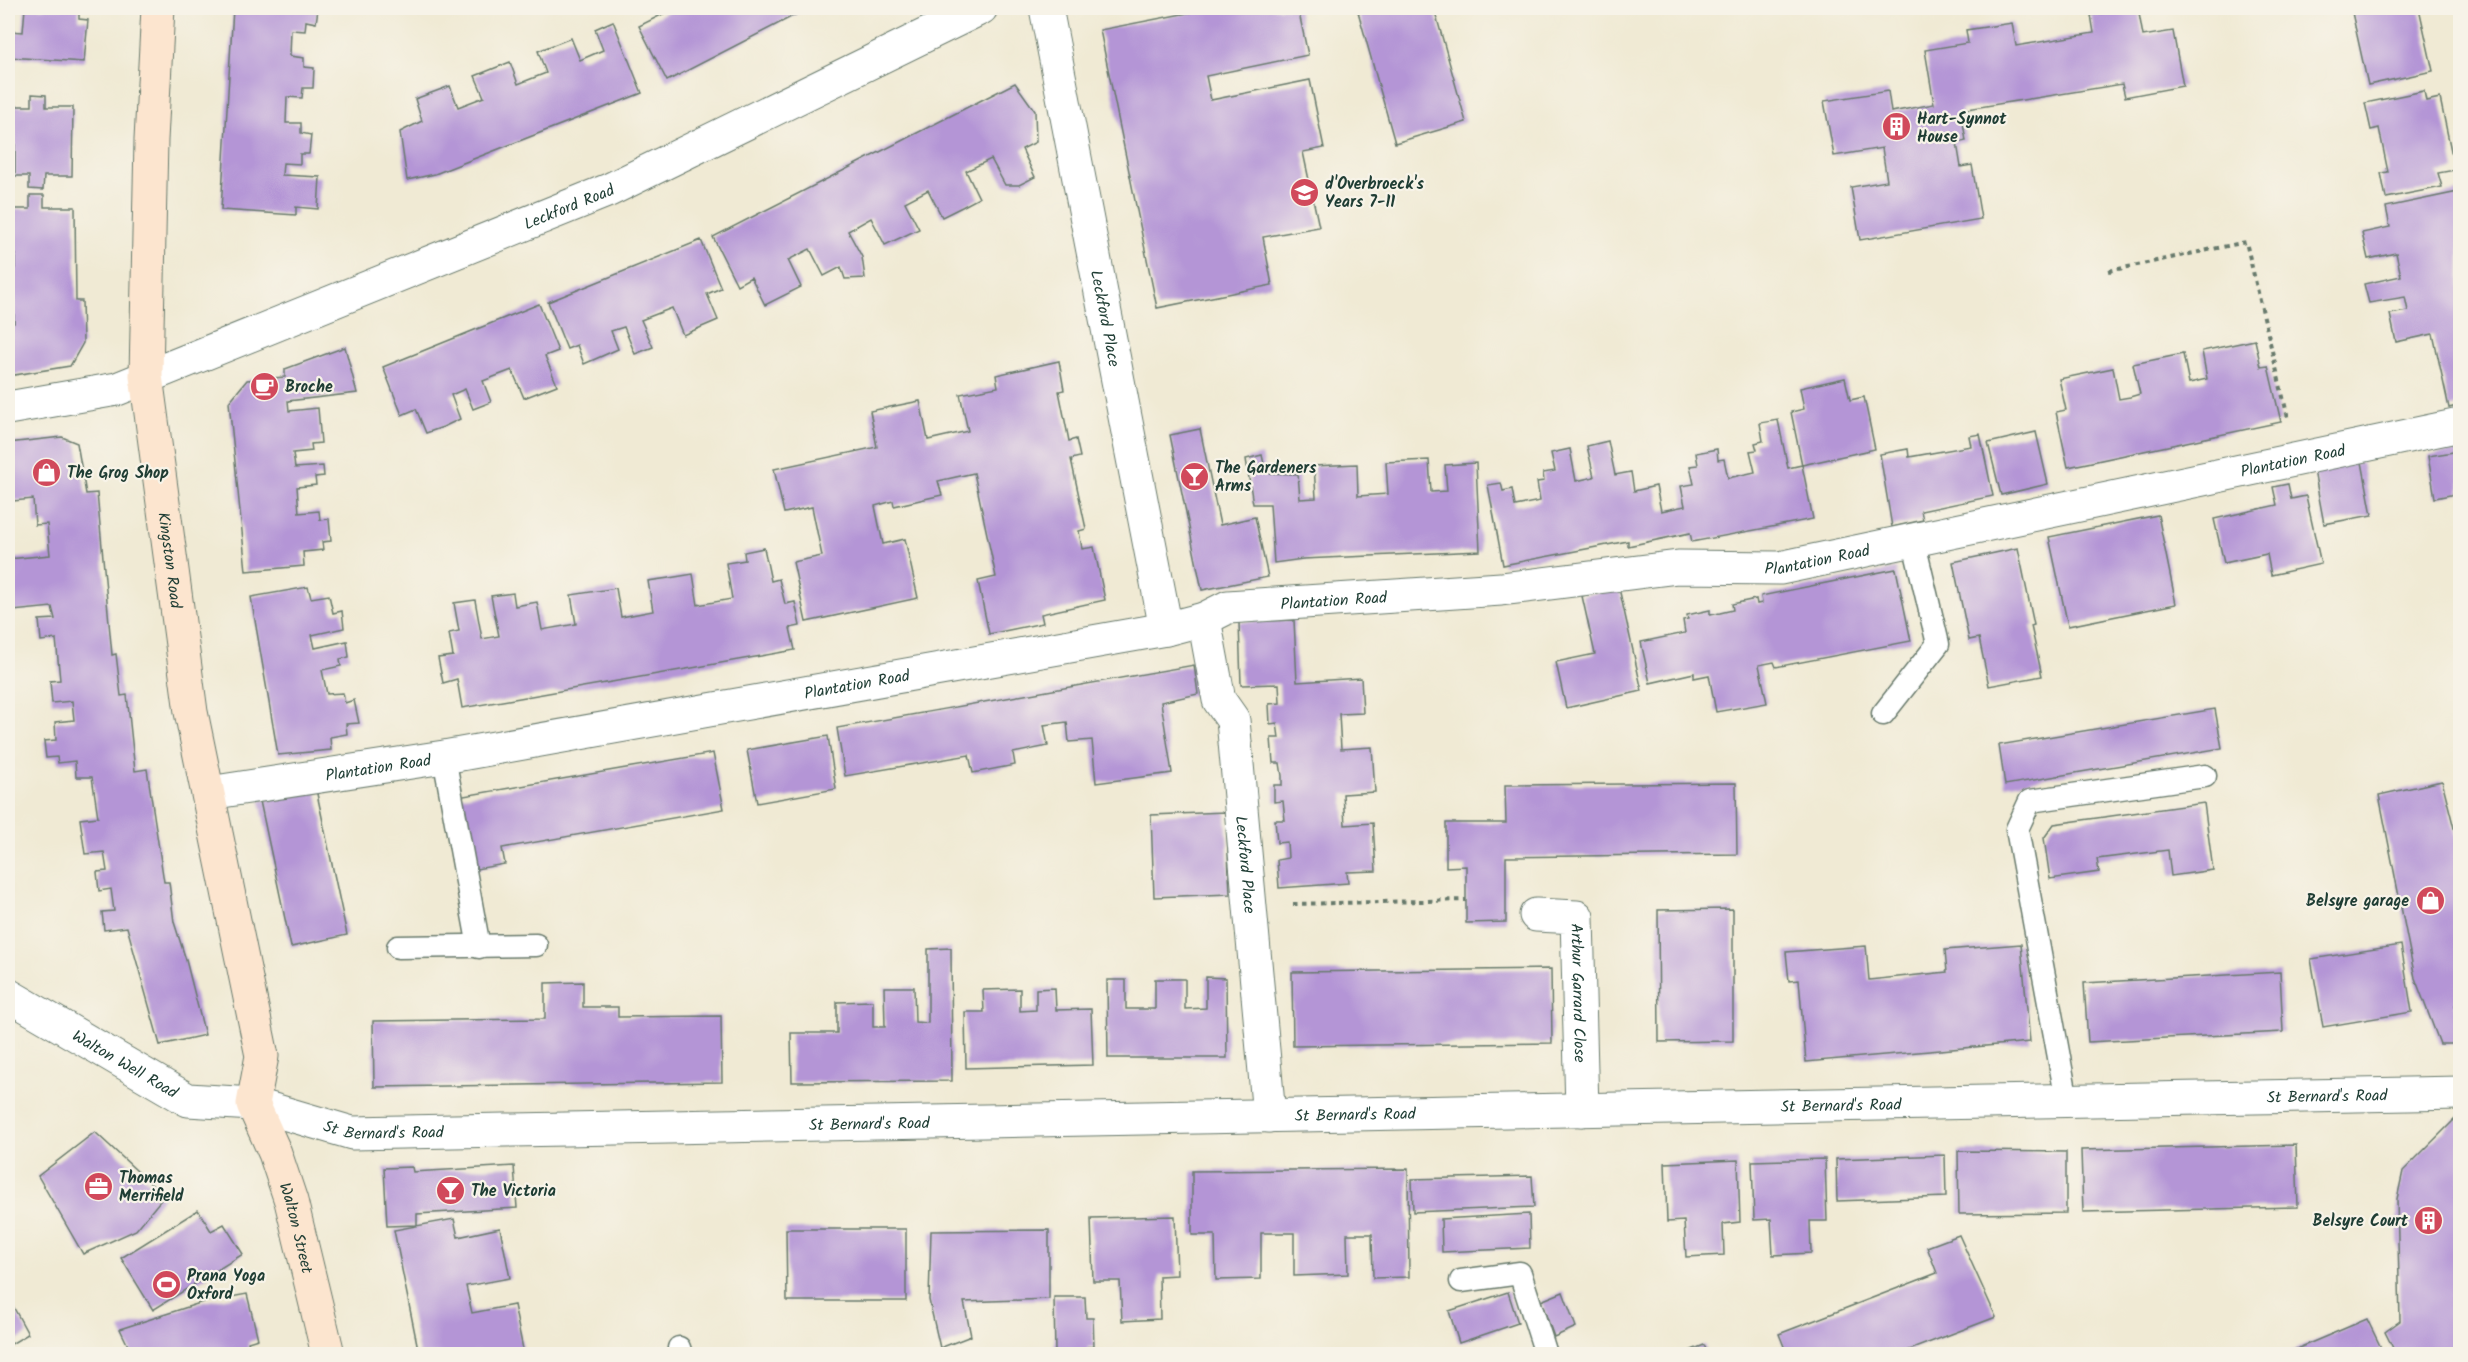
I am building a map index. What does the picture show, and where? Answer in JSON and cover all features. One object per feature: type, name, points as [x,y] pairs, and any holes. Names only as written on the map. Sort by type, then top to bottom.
[{"type":"street","name":"Kingston Road","points":[[158,8],[151,140],[146,376],[191,712],[262,1056],[253,1104]]},
{"type":"street","name":"Leckford Road","points":[[8,408],[117,389],[609,190],[981,8]]},
{"type":"street","name":"Leckford Place","points":[[1046,8],[1166,629]]},
{"type":"street","name":"Plantation Road","points":[[209,793],[444,757],[1166,629],[1204,619],[1228,607],[1501,589],[1678,567],[1780,568],[2460,424]]},
{"type":"street","name":"Leckford Place","points":[[1204,619],[1219,700],[1233,720],[1269,1116]]},
{"type":"street","name":"Arthur Garrard Close","points":[[1536,915],[1577,917],[1582,1110]]},
{"type":"street","name":"Walton Well Road","points":[[8,995],[188,1100],[253,1104]]},
{"type":"street","name":"St Bernard's Road","points":[[253,1104],[352,1133],[2460,1093]]},
{"type":"street","name":"Walton Street","points":[[253,1104],[275,1153],[291,1201],[328,1354]]},
{"type":"lane","points":[[1883,714],[1938,644],[1913,539]]},
{"type":"lane","points":[[444,757],[479,947]]},
{"type":"lane","points":[[2067,1101],[2017,829],[2030,801],[2205,776]]},
{"type":"lane","points":[[398,947],[536,945]]},
{"type":"lane","points":[[1461,1281],[1520,1273],[1546,1354]]},
{"type":"path","points":[[2109,271],[2246,242],[2289,420]]},
{"type":"path","points":[[1250,905],[1466,900]]},
{"type":"building","points":[[25,8],[79,8],[79,19],[88,20],[84,62],[8,57],[8,31],[23,32]]},
{"type":"building","points":[[233,8],[318,9],[316,23],[306,21],[305,31],[291,30],[290,56],[304,58],[304,67],[314,68],[313,88],[303,88],[302,98],[287,97],[286,123],[301,123],[301,133],[311,135],[309,154],[300,154],[300,164],[283,163],[282,175],[320,177],[318,209],[296,207],[296,215],[221,210]]},
{"type":"building","points":[[675,8],[796,8],[799,13],[667,81],[639,26]]},
{"type":"building","points":[[1213,8],[1298,8],[1308,55],[1206,76],[1211,100],[1310,80],[1324,148],[1303,152],[1319,227],[1263,237],[1272,285],[1157,308],[1100,30]]},
{"type":"building","points":[[1357,8],[1434,8],[1466,122],[1395,143]]},
{"type":"building","name":"Hart-Synnot House","points":[[2138,8],[2143,36],[2173,31],[2183,86],[2125,97],[2122,84],[1961,110],[1966,141],[1957,143],[1961,167],[1972,165],[1981,219],[1860,240],[1851,187],[1887,181],[1882,148],[1834,156],[1824,101],[1888,91],[1891,112],[1934,104],[1925,50],[1968,43],[1966,30],[2012,23],[2016,46],[2094,33],[2091,15]]},
{"type":"building","points":[[2351,8],[2419,8],[2433,71],[2368,85]]},
{"type":"building","points":[[613,21],[642,93],[435,174],[407,180],[400,132],[422,121],[415,99],[450,86],[458,107],[484,97],[475,76],[510,62],[518,84],[546,73],[538,51],[571,38],[580,60],[603,50],[595,29]]},
{"type":"building","points":[[1015,83],[1035,111],[1036,142],[1022,149],[1035,177],[1019,185],[1005,185],[991,159],[966,171],[979,198],[942,217],[928,190],[905,202],[919,229],[885,245],[871,218],[848,231],[862,257],[865,278],[845,279],[841,267],[824,276],[810,249],[788,260],[801,287],[765,305],[751,277],[737,285],[713,237]]},
{"type":"building","points":[[2424,91],[2426,101],[2440,98],[2455,170],[2438,173],[2442,187],[2386,198],[2381,173],[2388,172],[2379,128],[2371,130],[2365,103]]},
{"type":"building","points":[[32,94],[46,95],[46,107],[73,107],[72,176],[44,176],[43,190],[29,189],[29,176],[15,176],[15,124],[8,124],[8,106],[32,106]]},
{"type":"building","points":[[2458,192],[2460,206],[2460,405],[2449,408],[2433,334],[2396,342],[2390,314],[2408,311],[2405,297],[2369,303],[2364,284],[2401,276],[2396,253],[2368,259],[2362,233],[2390,227],[2386,207]]},
{"type":"building","points":[[30,195],[44,195],[44,207],[75,207],[76,301],[82,301],[83,343],[70,366],[8,376],[8,323],[14,323],[14,300],[8,300],[8,268],[15,268],[15,246],[8,247],[8,209],[30,209]]},
{"type":"building","points":[[701,240],[721,288],[707,294],[718,320],[683,335],[672,308],[641,320],[653,347],[635,354],[624,327],[611,331],[618,349],[584,364],[577,345],[567,349],[548,302]]},
{"type":"building","points":[[539,304],[558,351],[545,356],[557,385],[524,398],[512,370],[483,381],[491,402],[473,409],[465,389],[451,395],[460,419],[443,427],[426,433],[416,409],[402,415],[383,367]]},
{"type":"building","points":[[2255,340],[2261,367],[2268,366],[2281,422],[2068,467],[2056,412],[2066,410],[2059,379],[2113,368],[2119,399],[2130,397],[2140,394],[2133,364],[2183,354],[2189,383],[2207,379],[2202,351]]},
{"type":"building","points":[[345,347],[357,393],[288,401],[289,411],[318,408],[321,443],[311,444],[312,451],[293,453],[295,468],[323,466],[324,476],[315,477],[316,485],[297,487],[299,513],[319,511],[320,520],[329,519],[331,541],[322,542],[323,550],[303,552],[304,566],[246,571],[229,402],[247,380],[285,377],[285,369]]},
{"type":"building","points":[[1059,361],[1064,390],[1059,391],[1069,441],[1076,439],[1080,457],[1071,459],[1086,529],[1079,531],[1082,549],[1094,547],[1105,600],[1041,614],[1043,623],[989,634],[978,581],[996,577],[974,473],[938,481],[942,495],[894,506],[893,501],[875,506],[883,544],[905,539],[918,598],[806,622],[793,562],[822,556],[812,507],[784,513],[774,469],[877,447],[870,411],[920,401],[928,440],[968,431],[960,394],[998,387],[996,375]]},
{"type":"building","points":[[1845,378],[1850,400],[1864,397],[1875,449],[1802,465],[1791,412],[1804,409],[1800,388]]},
{"type":"building","points":[[1778,420],[1788,468],[1802,465],[1813,519],[1692,542],[1690,533],[1628,546],[1628,541],[1503,565],[1488,485],[1501,483],[1503,491],[1512,489],[1515,506],[1540,501],[1537,482],[1544,481],[1543,473],[1555,471],[1551,453],[1570,449],[1576,481],[1594,477],[1587,446],[1608,441],[1615,475],[1631,472],[1634,491],[1656,486],[1661,511],[1685,506],[1681,486],[1694,484],[1690,466],[1698,465],[1696,453],[1717,449],[1718,460],[1724,459],[1728,478],[1755,472],[1750,451],[1757,450],[1755,443],[1763,441],[1760,423]]},
{"type":"building","name":"The Gardeners Arms","points":[[1200,429],[1220,525],[1255,517],[1268,577],[1202,590],[1170,435]]},
{"type":"building","points":[[2036,432],[2048,484],[2001,495],[1988,443]]},
{"type":"building","points":[[1980,434],[1993,496],[1921,511],[1923,520],[1892,527],[1880,454],[1908,449],[1909,457],[1971,446],[1969,436]]},
{"type":"building","points":[[62,437],[77,443],[86,494],[97,493],[112,655],[116,654],[121,696],[127,695],[135,771],[147,769],[164,882],[169,882],[174,922],[205,1035],[160,1045],[127,927],[104,930],[102,912],[114,911],[111,889],[99,891],[97,872],[107,871],[104,852],[85,854],[80,819],[98,817],[92,777],[76,777],[75,761],[58,763],[57,757],[46,758],[44,741],[56,740],[55,722],[74,720],[72,701],[52,703],[50,681],[60,680],[56,639],[41,641],[39,620],[55,619],[52,607],[13,611],[8,559],[50,555],[47,524],[35,525],[33,499],[13,501],[8,443]]},
{"type":"building","points":[[2460,451],[2460,493],[2435,498],[2428,456]]},
{"type":"building","points":[[1262,455],[1266,473],[1298,474],[1300,499],[1316,498],[1314,466],[1357,464],[1358,496],[1388,494],[1386,462],[1429,460],[1431,492],[1447,491],[1445,465],[1476,463],[1480,551],[1303,559],[1274,563],[1270,504],[1253,504],[1246,459]]},
{"type":"building","points":[[2362,462],[2372,515],[2324,524],[2314,470]]},
{"type":"building","points":[[2288,484],[2291,499],[2306,496],[2321,564],[2271,575],[2267,554],[2224,563],[2214,519],[2277,505],[2273,487]]},
{"type":"building","points":[[2158,515],[2176,604],[2068,626],[2049,537]]},
{"type":"building","points":[[764,548],[771,581],[779,579],[785,604],[795,602],[800,626],[790,628],[795,650],[462,708],[457,679],[443,683],[438,658],[453,656],[449,633],[459,631],[454,603],[475,600],[482,639],[499,636],[491,596],[513,593],[515,606],[537,602],[542,630],[576,624],[571,595],[616,588],[621,617],[653,611],[648,581],[693,574],[698,605],[732,599],[726,563],[745,560],[744,552]]},
{"type":"building","points":[[2018,548],[2042,676],[1989,686],[1979,638],[1969,640],[1953,562]]},
{"type":"building","points":[[1896,569],[1911,641],[1776,667],[1774,662],[1759,665],[1767,703],[1716,712],[1709,675],[1694,678],[1694,673],[1650,683],[1641,642],[1685,633],[1683,620],[1688,619],[1687,615],[1710,610],[1710,615],[1720,613],[1733,610],[1732,604],[1756,599],[1757,604],[1762,603],[1761,596]]},
{"type":"building","points":[[308,587],[311,598],[329,595],[333,613],[342,611],[344,628],[312,635],[315,648],[347,641],[349,657],[340,659],[341,666],[322,670],[327,694],[343,693],[345,703],[354,700],[359,723],[346,724],[347,734],[330,737],[331,750],[278,755],[251,597]]},
{"type":"building","points":[[1619,588],[1642,691],[1566,708],[1556,662],[1595,654],[1582,596]]},
{"type":"building","points":[[1294,620],[1297,682],[1361,678],[1363,713],[1339,714],[1341,749],[1372,747],[1375,792],[1343,794],[1345,825],[1373,823],[1376,871],[1347,872],[1348,883],[1279,888],[1277,860],[1288,858],[1287,842],[1277,843],[1275,820],[1285,820],[1283,801],[1274,802],[1274,785],[1282,785],[1282,776],[1280,763],[1273,763],[1271,738],[1279,738],[1277,723],[1270,724],[1269,704],[1280,703],[1279,684],[1241,685],[1239,622]]},
{"type":"building","points":[[1194,665],[1198,694],[1161,702],[1172,773],[1096,783],[1092,740],[1069,742],[1067,722],[1044,725],[1048,746],[1013,753],[1015,765],[973,773],[969,755],[845,776],[837,728]]},
{"type":"building","points":[[2215,709],[2222,748],[2005,785],[1999,745]]},
{"type":"building","points":[[828,736],[836,789],[757,803],[747,750]]},
{"type":"building","points":[[713,753],[724,809],[502,848],[505,864],[465,871],[452,798]]},
{"type":"building","name":"Belsyre garage","points":[[2442,781],[2457,840],[2460,839],[2460,1003],[2455,1005],[2460,1021],[2460,1044],[2440,1044],[2415,978],[2379,795]]},
{"type":"building","points":[[1736,783],[1737,854],[1506,857],[1506,922],[1466,923],[1466,866],[1446,867],[1446,823],[1506,823],[1505,785]]},
{"type":"building","points":[[316,789],[347,935],[291,947],[260,801]]},
{"type":"building","points":[[2204,803],[2213,870],[2171,876],[2168,850],[2097,859],[2099,872],[2050,879],[2044,838],[2054,824]]},
{"type":"building","points":[[1226,812],[1230,894],[1154,897],[1151,815]]},
{"type":"building","points":[[1733,909],[1733,1041],[1659,1042],[1658,910]]},
{"type":"building","points":[[2021,944],[2030,1042],[1806,1062],[1799,980],[1789,981],[1786,952],[1866,946],[1869,980],[1947,972],[1945,950]]},
{"type":"building","points":[[2401,945],[2412,1012],[2323,1027],[2311,959]]},
{"type":"building","points":[[951,948],[952,1081],[792,1082],[791,1033],[837,1033],[837,1002],[873,1001],[873,1027],[885,1027],[884,987],[914,987],[915,1022],[928,1023],[928,949]]},
{"type":"building","points":[[1551,969],[1552,1043],[1293,1046],[1292,972]]},
{"type":"building","points":[[2280,972],[2283,1032],[2088,1042],[2084,983]]},
{"type":"building","points":[[1206,977],[1226,978],[1227,1058],[1108,1058],[1107,980],[1126,980],[1126,1009],[1155,1009],[1155,979],[1185,979],[1185,1009],[1206,1008]]},
{"type":"building","points":[[583,982],[583,1007],[618,1007],[618,1017],[721,1016],[722,1082],[374,1087],[373,1021],[545,1019],[545,983]]},
{"type":"building","points":[[1055,988],[1056,1010],[1091,1009],[1093,1065],[966,1068],[965,1012],[984,1012],[983,990],[1020,989],[1020,1011],[1036,1010],[1036,989]]},
{"type":"building","name":"Belsyre Court","points":[[2455,1119],[2460,1119],[2460,1354],[2396,1354],[2385,1332],[2400,1321],[2397,1199],[2403,1171]]},
{"type":"building","name":"Thomas Merrifield","points":[[95,1132],[164,1196],[136,1230],[83,1254],[38,1176]]},
{"type":"building","points":[[2296,1145],[2298,1207],[2083,1212],[2081,1150]]},
{"type":"building","points":[[1958,1151],[2066,1152],[2066,1213],[1959,1214]]},
{"type":"building","points":[[1945,1155],[1946,1197],[1837,1201],[1836,1159]]},
{"type":"building","points":[[1825,1159],[1827,1221],[1810,1221],[1811,1253],[1773,1255],[1771,1219],[1754,1220],[1752,1161]]},
{"type":"building","points":[[1738,1160],[1740,1222],[1723,1224],[1724,1255],[1686,1257],[1684,1221],[1667,1222],[1665,1163]]},
{"type":"building","name":"The Victoria","points":[[514,1166],[517,1208],[417,1214],[417,1225],[387,1226],[384,1168],[412,1167],[413,1172]]},
{"type":"building","points":[[1408,1169],[1409,1277],[1373,1278],[1372,1234],[1347,1234],[1348,1274],[1294,1276],[1294,1233],[1261,1233],[1261,1279],[1216,1280],[1215,1235],[1192,1235],[1192,1171]]},
{"type":"building","points":[[1532,1176],[1534,1207],[1413,1212],[1412,1179]]},
{"type":"building","name":"Prana Yoga Oxford","points":[[198,1210],[211,1231],[224,1224],[243,1254],[153,1310],[121,1258]]},
{"type":"building","points":[[1529,1214],[1530,1248],[1442,1252],[1441,1219]]},
{"type":"building","points":[[1175,1216],[1177,1275],[1159,1276],[1160,1319],[1122,1321],[1120,1281],[1093,1281],[1091,1218]]},
{"type":"building","points":[[454,1219],[458,1237],[500,1228],[510,1278],[466,1286],[472,1313],[514,1305],[524,1354],[419,1354],[394,1230]]},
{"type":"building","points":[[786,1229],[906,1229],[906,1301],[787,1301]]},
{"type":"building","points":[[1049,1230],[1049,1299],[964,1302],[971,1336],[940,1348],[929,1300],[931,1231]]},
{"type":"building","points":[[1959,1235],[1996,1317],[1899,1354],[1787,1354],[1779,1334],[1937,1273],[1927,1247]]},
{"type":"building","points":[[1508,1292],[1518,1323],[1459,1343],[1449,1311]]},
{"type":"building","points":[[1563,1292],[1576,1327],[1554,1337],[1541,1301]]},
{"type":"building","points":[[247,1294],[258,1339],[248,1342],[250,1354],[132,1354],[120,1329],[203,1302]]},
{"type":"building","points":[[8,1297],[28,1334],[8,1346]]},
{"type":"building","points":[[1054,1297],[1085,1297],[1086,1318],[1093,1318],[1094,1347],[1088,1347],[1088,1354],[1055,1354]]},
{"type":"building","points":[[2367,1319],[2384,1354],[2285,1354],[2294,1350]]},
{"type":"building","points":[[1704,1345],[1708,1354],[1682,1354]]},
{"type":"place","name":"Hart-Synnot House","points":[[1896,127]]},
{"type":"place","name":"d'Overbroeck's Years 7-11","points":[[1304,192]]},
{"type":"place","name":"Broche","points":[[264,386]]},
{"type":"place","name":"The Grog Shop","points":[[46,472]]},
{"type":"place","name":"The Gardeners Arms","points":[[1194,476]]},
{"type":"place","name":"Belsyre garage","points":[[2430,900]]},
{"type":"place","name":"Thomas Merrifield","points":[[98,1186]]},
{"type":"place","name":"The Victoria","points":[[450,1190]]},
{"type":"place","name":"Belsyre Court","points":[[2429,1220]]},
{"type":"place","name":"Prana Yoga Oxford","points":[[166,1284]]}]
